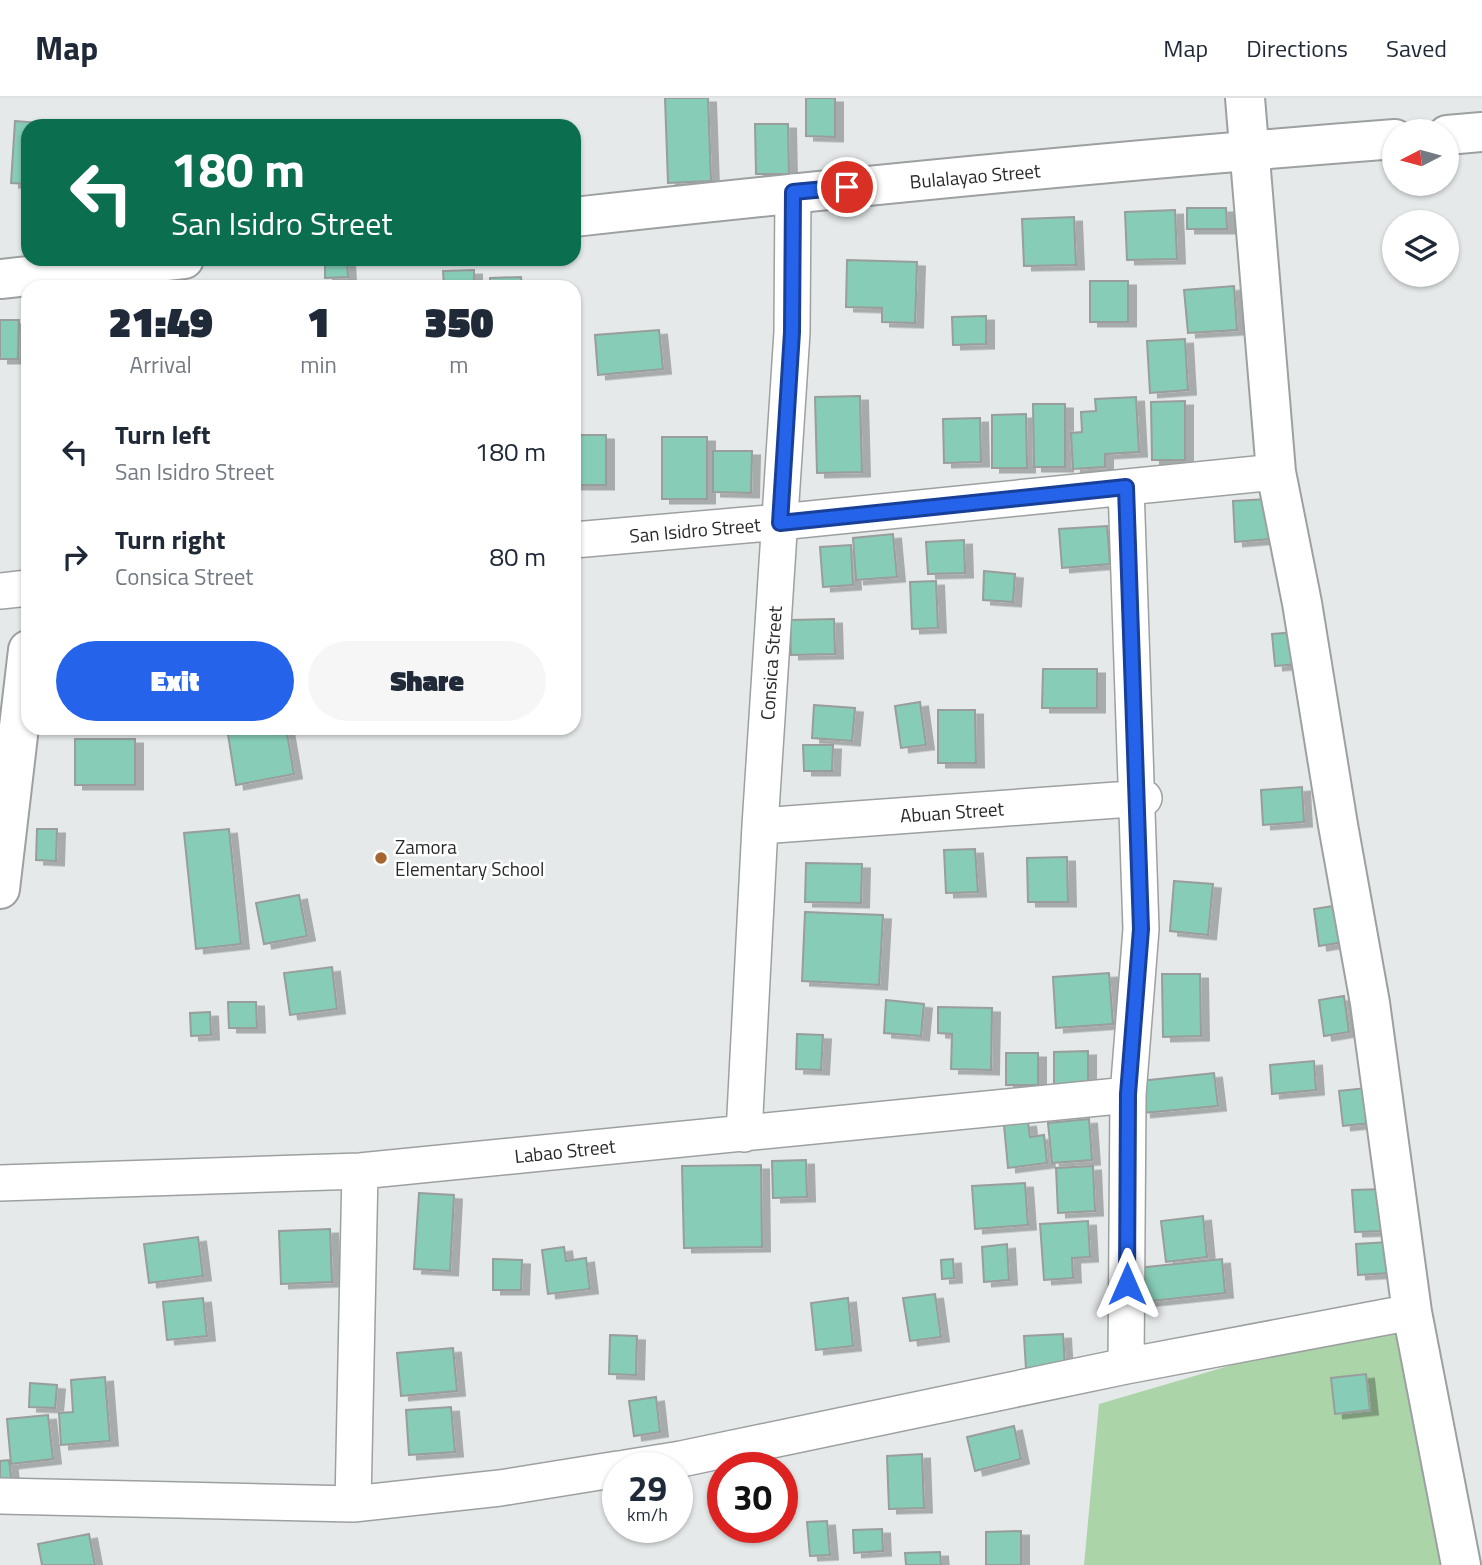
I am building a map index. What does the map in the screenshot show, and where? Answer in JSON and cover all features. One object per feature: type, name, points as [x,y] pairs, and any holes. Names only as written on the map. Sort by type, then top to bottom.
[{"type":"street","points":[[1245,98],[1276,472],[1302,603],[1370,1003],[1412,1312],[1461,1565]]},
{"type":"street","points":[[1460,134],[1482,132]]},
{"type":"street","name":"Bulalayao Street","points":[[581,215],[793,192],[1382,140]]},
{"type":"street","name":"Consica Street","points":[[744,1134],[760,826],[792,332],[793,192]]},
{"type":"street","points":[[0,279],[47,280],[138,266]]},
{"type":"street","name":"San Isidro Street","points":[[581,539],[780,523],[1276,472]]},
{"type":"street","points":[[1126,487],[1141,799],[1141,929],[1128,1094],[1126,1366]]},
{"type":"street","points":[[0,591],[21,589]]},
{"type":"street","points":[[0,889],[21,710]]},
{"type":"street","name":"Abuan Street","points":[[760,826],[1141,799]]},
{"type":"street","name":"Labao Street","points":[[0,1183],[360,1171],[1128,1094]]},
{"type":"street","points":[[353,1504],[360,1171]]},
{"type":"street","points":[[693,1456],[1126,1366],[1412,1312]]},
{"type":"street","points":[[0,1496],[353,1504],[500,1488],[602,1472]]},
{"type":"green space","points":[[1412,1312],[1461,1565],[1084,1565],[1099,1404]]},
{"type":"building","points":[[665,98],[708,98],[711,181],[668,183]]},
{"type":"building","points":[[806,98],[835,98],[835,137],[806,136]]},
{"type":"building","points":[[15,121],[21,121],[21,184],[11,183]]},
{"type":"building","points":[[755,124],[788,124],[789,174],[756,174]]},
{"type":"building","points":[[1187,208],[1226,208],[1227,229],[1187,229]]},
{"type":"building","points":[[1175,210],[1177,259],[1127,260],[1125,212]]},
{"type":"building","points":[[1074,217],[1076,265],[1024,266],[1022,219]]},
{"type":"building","points":[[847,260],[917,262],[915,323],[882,322],[882,308],[846,307]]},
{"type":"building","points":[[325,266],[347,266],[348,277],[325,278]]},
{"type":"building","points":[[474,270],[474,280],[444,280],[443,271]]},
{"type":"building","points":[[521,277],[521,280],[490,280]]},
{"type":"building","points":[[1090,281],[1128,281],[1128,322],[1090,322]]},
{"type":"building","points":[[1234,286],[1237,330],[1188,333],[1184,290]]},
{"type":"building","points":[[986,316],[986,344],[953,345],[952,317]]},
{"type":"building","points":[[0,320],[19,320],[18,359],[0,359]]},
{"type":"building","points":[[659,330],[663,369],[598,375],[595,335]]},
{"type":"building","points":[[1185,339],[1188,390],[1150,393],[1147,341]]},
{"type":"building","points":[[860,396],[862,472],[817,473],[815,397]]},
{"type":"building","points":[[1136,397],[1139,452],[1105,454],[1105,467],[1073,469],[1071,433],[1082,432],[1081,412],[1096,411],[1095,399]]},
{"type":"building","points":[[1185,401],[1185,460],[1152,460],[1151,402]]},
{"type":"building","points":[[1033,404],[1065,404],[1065,467],[1034,467]]},
{"type":"building","points":[[1026,414],[1027,468],[992,468],[992,415]]},
{"type":"building","points":[[980,418],[981,462],[944,463],[943,419]]},
{"type":"building","points":[[581,435],[606,435],[606,485],[581,485]]},
{"type":"building","points":[[662,437],[707,437],[707,499],[662,499]]},
{"type":"building","points":[[713,451],[752,451],[751,493],[713,492]]},
{"type":"building","points":[[1268,499],[1270,539],[1235,542],[1233,501]]},
{"type":"building","points":[[1107,526],[1110,564],[1062,568],[1059,529]]},
{"type":"building","points":[[893,534],[897,577],[856,580],[853,538]]},
{"type":"building","points":[[964,540],[965,573],[928,574],[926,542]]},
{"type":"building","points":[[851,545],[853,585],[823,587],[820,547]]},
{"type":"building","points":[[984,571],[1015,574],[1013,602],[983,600]]},
{"type":"building","points":[[936,581],[938,628],[912,629],[910,582]]},
{"type":"building","points":[[834,619],[835,654],[791,655],[790,620]]},
{"type":"building","points":[[1296,632],[1299,664],[1275,666],[1272,634]]},
{"type":"building","points":[[1043,669],[1097,669],[1097,708],[1042,708]]},
{"type":"building","points":[[920,702],[926,745],[901,748],[895,706]]},
{"type":"building","points":[[814,705],[855,708],[852,741],[812,738]]},
{"type":"building","points":[[938,710],[975,710],[976,763],[938,763]]},
{"type":"building","points":[[228,735],[287,735],[294,774],[236,785]]},
{"type":"building","points":[[75,739],[135,739],[135,785],[75,785]]},
{"type":"building","points":[[803,745],[833,745],[832,771],[804,771]]},
{"type":"building","points":[[1302,787],[1304,822],[1263,825],[1261,790]]},
{"type":"building","points":[[37,829],[57,829],[56,861],[36,860]]},
{"type":"building","points":[[229,829],[241,944],[196,949],[184,833]]},
{"type":"building","points":[[975,849],[978,892],[946,893],[944,850]]},
{"type":"building","points":[[1067,857],[1068,902],[1028,902],[1027,858]]},
{"type":"building","points":[[806,863],[862,864],[861,903],[805,902]]},
{"type":"building","points":[[1174,881],[1213,884],[1208,935],[1170,931]]},
{"type":"building","points":[[299,895],[307,936],[264,944],[256,903]]},
{"type":"building","points":[[1345,904],[1350,941],[1319,946],[1314,909]]},
{"type":"building","points":[[805,912],[883,915],[879,985],[802,981]]},
{"type":"building","points":[[332,967],[337,1009],[290,1015],[284,973]]},
{"type":"building","points":[[1109,973],[1113,1024],[1056,1028],[1053,977]]},
{"type":"building","points":[[1162,974],[1200,974],[1201,1036],[1163,1037]]},
{"type":"building","points":[[1344,996],[1349,1032],[1324,1036],[1319,1000]]},
{"type":"building","points":[[886,1000],[924,1004],[921,1036],[884,1033]]},
{"type":"building","points":[[228,1002],[256,1002],[257,1028],[229,1028]]},
{"type":"building","points":[[938,1007],[992,1008],[991,1070],[951,1069],[952,1034],[938,1033]]},
{"type":"building","points":[[210,1012],[211,1035],[191,1036],[190,1013]]},
{"type":"building","points":[[797,1034],[823,1035],[821,1070],[796,1069]]},
{"type":"building","points":[[1088,1051],[1088,1088],[1054,1088],[1054,1052]]},
{"type":"building","points":[[1006,1053],[1038,1053],[1038,1085],[1006,1085]]},
{"type":"building","points":[[1314,1061],[1316,1090],[1272,1094],[1270,1065]]},
{"type":"building","points":[[1214,1073],[1218,1106],[1143,1113],[1140,1081]]},
{"type":"building","points":[[1376,1087],[1380,1122],[1343,1126],[1339,1091]]},
{"type":"building","points":[[1089,1119],[1092,1160],[1052,1163],[1048,1123]]},
{"type":"building","points":[[1028,1122],[1030,1137],[1044,1135],[1047,1163],[1008,1168],[1004,1125]]},
{"type":"building","points":[[806,1160],[807,1197],[773,1198],[772,1161]]},
{"type":"building","points":[[761,1165],[762,1247],[684,1248],[682,1166]]},
{"type":"building","points":[[1093,1166],[1095,1211],[1058,1213],[1056,1168]]},
{"type":"building","points":[[1025,1183],[1028,1225],[975,1229],[972,1186]]},
{"type":"building","points":[[1384,1189],[1386,1231],[1355,1232],[1352,1190]]},
{"type":"building","points":[[419,1193],[454,1195],[450,1271],[414,1269]]},
{"type":"building","points":[[1203,1216],[1207,1257],[1166,1262],[1161,1221]]},
{"type":"building","points":[[1088,1221],[1090,1257],[1072,1258],[1073,1278],[1044,1280],[1040,1224]]},
{"type":"building","points":[[330,1229],[332,1282],[281,1284],[279,1231]]},
{"type":"building","points":[[198,1237],[203,1276],[149,1283],[144,1244]]},
{"type":"building","points":[[1389,1242],[1391,1273],[1358,1275],[1356,1244]]},
{"type":"building","points":[[1007,1244],[1009,1280],[984,1282],[982,1247]]},
{"type":"building","points":[[564,1247],[566,1261],[586,1258],[590,1289],[548,1294],[542,1250]]},
{"type":"building","points":[[493,1259],[522,1260],[521,1290],[493,1290]]},
{"type":"building","points":[[953,1259],[954,1278],[942,1279],[941,1260]]},
{"type":"building","points":[[1222,1259],[1225,1293],[1142,1302],[1138,1268]]},
{"type":"building","points":[[935,1294],[941,1337],[910,1341],[903,1298]]},
{"type":"building","points":[[203,1298],[207,1336],[167,1340],[163,1302]]},
{"type":"building","points":[[848,1298],[853,1346],[816,1350],[811,1303]]},
{"type":"building","points":[[1063,1334],[1065,1367],[1026,1369],[1024,1336]]},
{"type":"building","points":[[610,1335],[637,1336],[636,1375],[609,1374]]},
{"type":"building","points":[[453,1348],[457,1391],[401,1396],[397,1353]]},
{"type":"building","points":[[1366,1374],[1370,1410],[1335,1414],[1331,1378]]},
{"type":"building","points":[[105,1377],[110,1441],[61,1445],[59,1413],[73,1412],[71,1380]]},
{"type":"building","points":[[30,1383],[57,1385],[55,1408],[29,1407]]},
{"type":"building","points":[[656,1397],[660,1432],[634,1436],[629,1401]]},
{"type":"building","points":[[451,1407],[455,1452],[409,1455],[406,1410]]},
{"type":"building","points":[[48,1415],[53,1459],[11,1464],[7,1419]]},
{"type":"building","points":[[1014,1426],[1021,1459],[975,1471],[967,1437]]},
{"type":"building","points":[[922,1454],[924,1508],[889,1509],[887,1456]]},
{"type":"building","points":[[9,1460],[12,1484],[0,1485],[0,1461]]},
{"type":"building","points":[[827,1521],[830,1555],[810,1556],[807,1522]]},
{"type":"building","points":[[882,1529],[883,1551],[854,1553],[853,1530]]},
{"type":"building","points":[[1021,1531],[1021,1565],[986,1565],[986,1532]]},
{"type":"building","points":[[89,1534],[95,1565],[42,1565],[38,1544]]},
{"type":"building","points":[[940,1552],[941,1565],[906,1565],[905,1553]]},
{"type":"place","name":"Zamora Elementary School","points":[[381,858]]},
{"type":"route","points":[[847,187],[793,192],[792,332],[780,523],[1126,487],[1141,929],[1128,1094],[1127,1284]]}]
